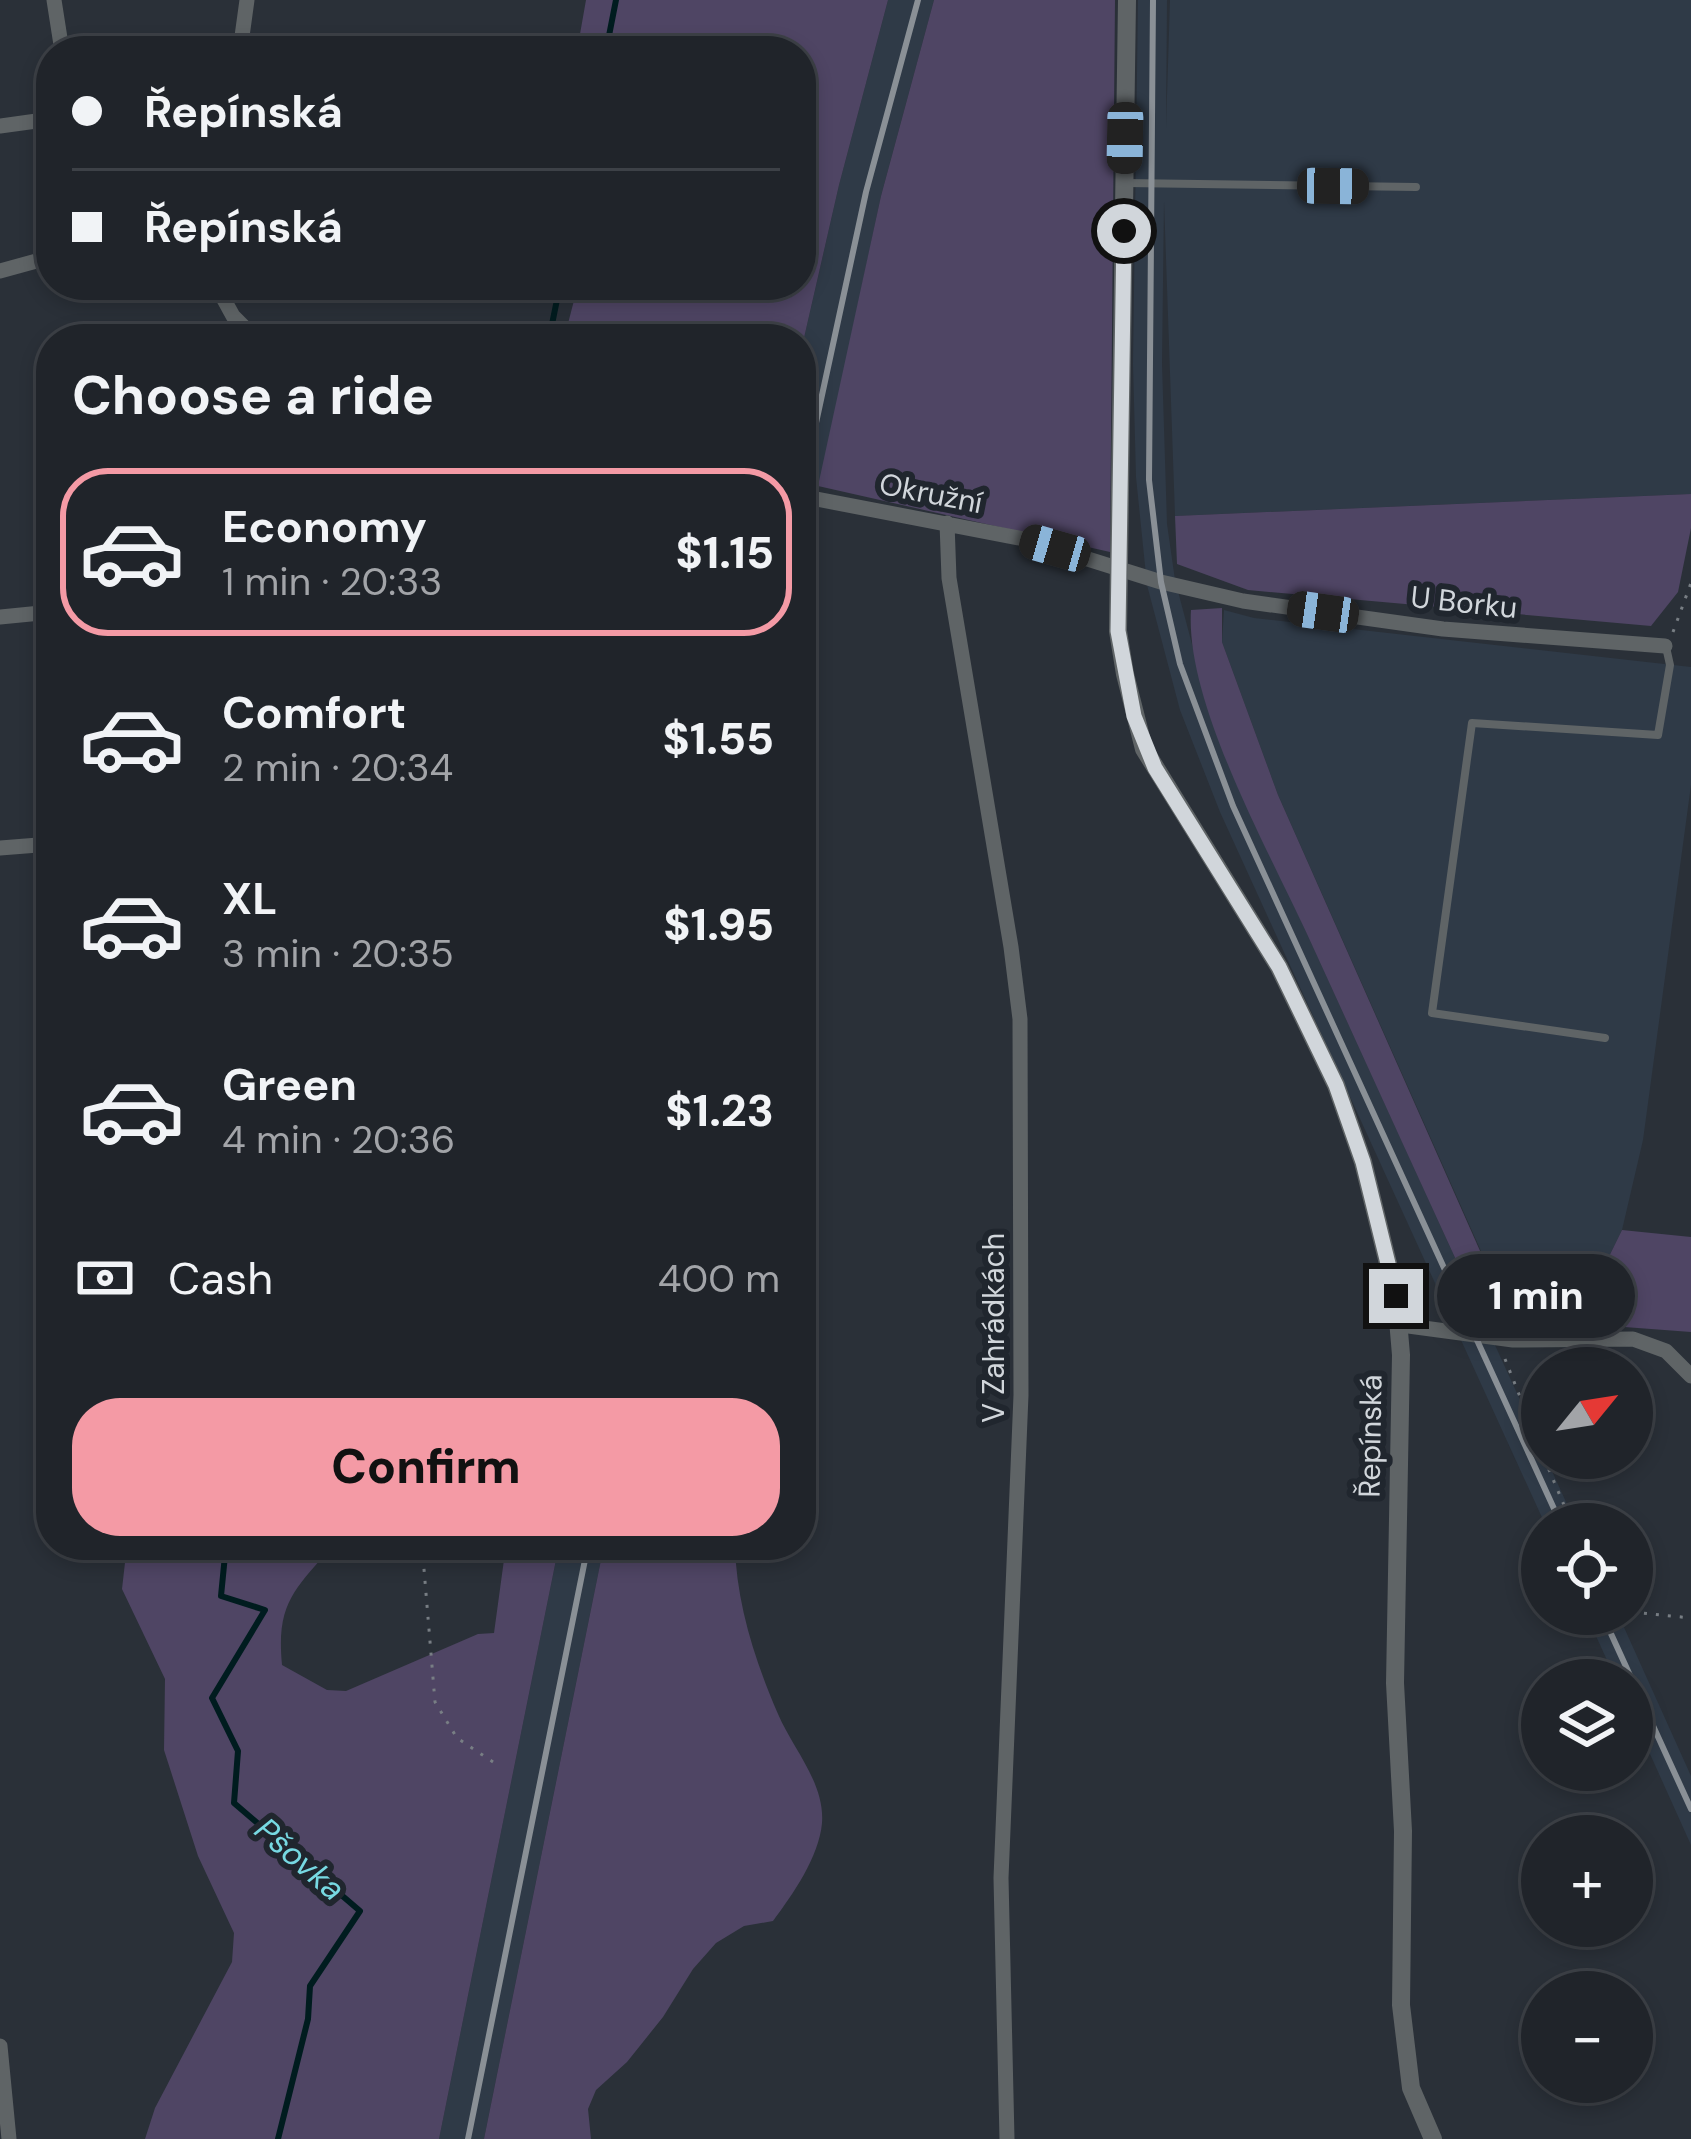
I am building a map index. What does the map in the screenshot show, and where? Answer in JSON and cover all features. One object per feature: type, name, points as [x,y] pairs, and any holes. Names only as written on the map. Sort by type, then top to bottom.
[{"type":"street","points":[[54,0],[60,36]]},
{"type":"street","points":[[242,36],[247,0]]},
{"type":"street","name":"Řepínská","points":[[1126,0],[1118,631],[1144,749],[1279,967],[1336,1085],[1363,1162],[1401,1325],[1396,1683],[1403,1831],[1401,2005],[1411,2088],[1433,2139]]},
{"type":"street","points":[[0,126],[36,121]]},
{"type":"street","points":[[0,271],[36,261]]},
{"type":"street","name":"Okružní","points":[[816,499],[1024,539],[1119,566]]},
{"type":"street","name":"V Zahrádkách","points":[[947,523],[949,578],[1020,1019],[1021,1395],[1001,1878],[1007,2139]]},
{"type":"street","name":"U Borku","points":[[1119,566],[1161,582],[1243,601],[1443,629],[1666,646]]},
{"type":"street","points":[[0,617],[36,613]]},
{"type":"street","points":[[0,848],[36,845]]},
{"type":"street","points":[[1401,1325],[1497,1337],[1633,1339],[1666,1352],[1691,1376]]},
{"type":"street","points":[[0,2050],[9,2139]]},
{"type":"lane","points":[[1124,183],[1416,188]]},
{"type":"lane","points":[[1605,1038],[1432,1013],[1472,722],[1658,735],[1670,665],[1666,646]]},
{"type":"path","points":[[1666,646],[1691,583]]},
{"type":"path","points":[[1497,1337],[1521,1399]]},
{"type":"path","points":[[423,1560],[435,1702],[457,1738],[496,1764]]},
{"type":"path","points":[[1653,1614],[1691,1618]]},
{"type":"shaded area","points":[[586,0],[888,0],[816,285],[816,36],[580,36]]},
{"type":"shaded area","points":[[888,0],[934,0],[881,196],[816,502],[816,324],[807,324]]},
{"type":"shaded area","points":[[934,0],[1115,0],[1110,552],[818,486],[881,196]]},
{"type":"shaded area","points":[[1138,0],[1167,0],[1166,128],[1170,0],[1691,0],[1691,494],[1175,516],[1164,201],[1167,524],[1175,580],[1207,701],[1246,800],[1521,1402],[1521,1471],[1220,812],[1180,710],[1147,585],[1136,477]]},
{"type":"shaded area","points":[[574,300],[813,300],[807,324],[568,324]]},
{"type":"shaded area","points":[[1691,494],[1691,528],[1678,592],[1651,626],[1248,590],[1177,564],[1175,516]]},
{"type":"shaded area","points":[[1222,608],[1222,642],[1278,795],[1500,1296],[1542,1304],[1595,1285],[1622,1230],[1691,1237],[1691,1332],[1611,1326],[1611,1317],[1566,1330],[1486,1325],[1215,731],[1193,647],[1191,610]]},
{"type":"shaded area","points":[[1224,610],[1254,618],[1691,667],[1691,785],[1643,1140],[1622,1230],[1595,1285],[1542,1304],[1501,1296],[1278,795],[1222,642]]},
{"type":"shaded area","points":[[1524,1479],[1556,1479],[1566,1503],[1535,1503]]},
{"type":"shaded area","points":[[125,1560],[321,1560],[285,1611],[282,1665],[327,1690],[346,1691],[478,1634],[494,1633],[504,1560],[556,1560],[439,2139],[145,2139],[155,2108],[232,1962],[234,1933],[198,1856],[164,1750],[165,1679],[122,1589]]},
{"type":"shaded area","points":[[556,1560],[601,1560],[484,2139],[439,2139]]},
{"type":"shaded area","points":[[601,1560],[736,1560],[748,1631],[762,1673],[819,1794],[822,1823],[816,1849],[773,1921],[744,1926],[716,1943],[627,2062],[596,2090],[588,2109],[591,2139],[484,2139]]},
{"type":"shaded area","points":[[1596,1635],[1627,1635],[1638,1659],[1606,1659]]},
{"type":"shaded area","points":[[1653,1692],[1691,1776],[1691,1845],[1653,1761]]},
{"type":"waterway","name":"Pšovka","points":[[609,36],[616,0]]},
{"type":"waterway","name":"Pšovka","points":[[552,324],[557,300]]},
{"type":"waterway","name":"Pšovka","points":[[225,1560],[221,1596],[265,1610],[212,1698],[238,1751],[234,1803],[360,1911],[310,1986],[308,2019],[278,2139]]},
{"type":"railway","points":[[816,423],[866,192],[918,0]]},
{"type":"railway","points":[[1153,0],[1149,480],[1161,582],[1180,664],[1233,806],[1551,1503]]},
{"type":"railway","points":[[468,2139],[585,1560]]},
{"type":"railway","points":[[1612,1635],[1691,1809]]},
{"type":"route","points":[[1124,231],[1118,631],[1134,716],[1144,749],[1279,967],[1336,1085],[1363,1162],[1396,1296]]}]
